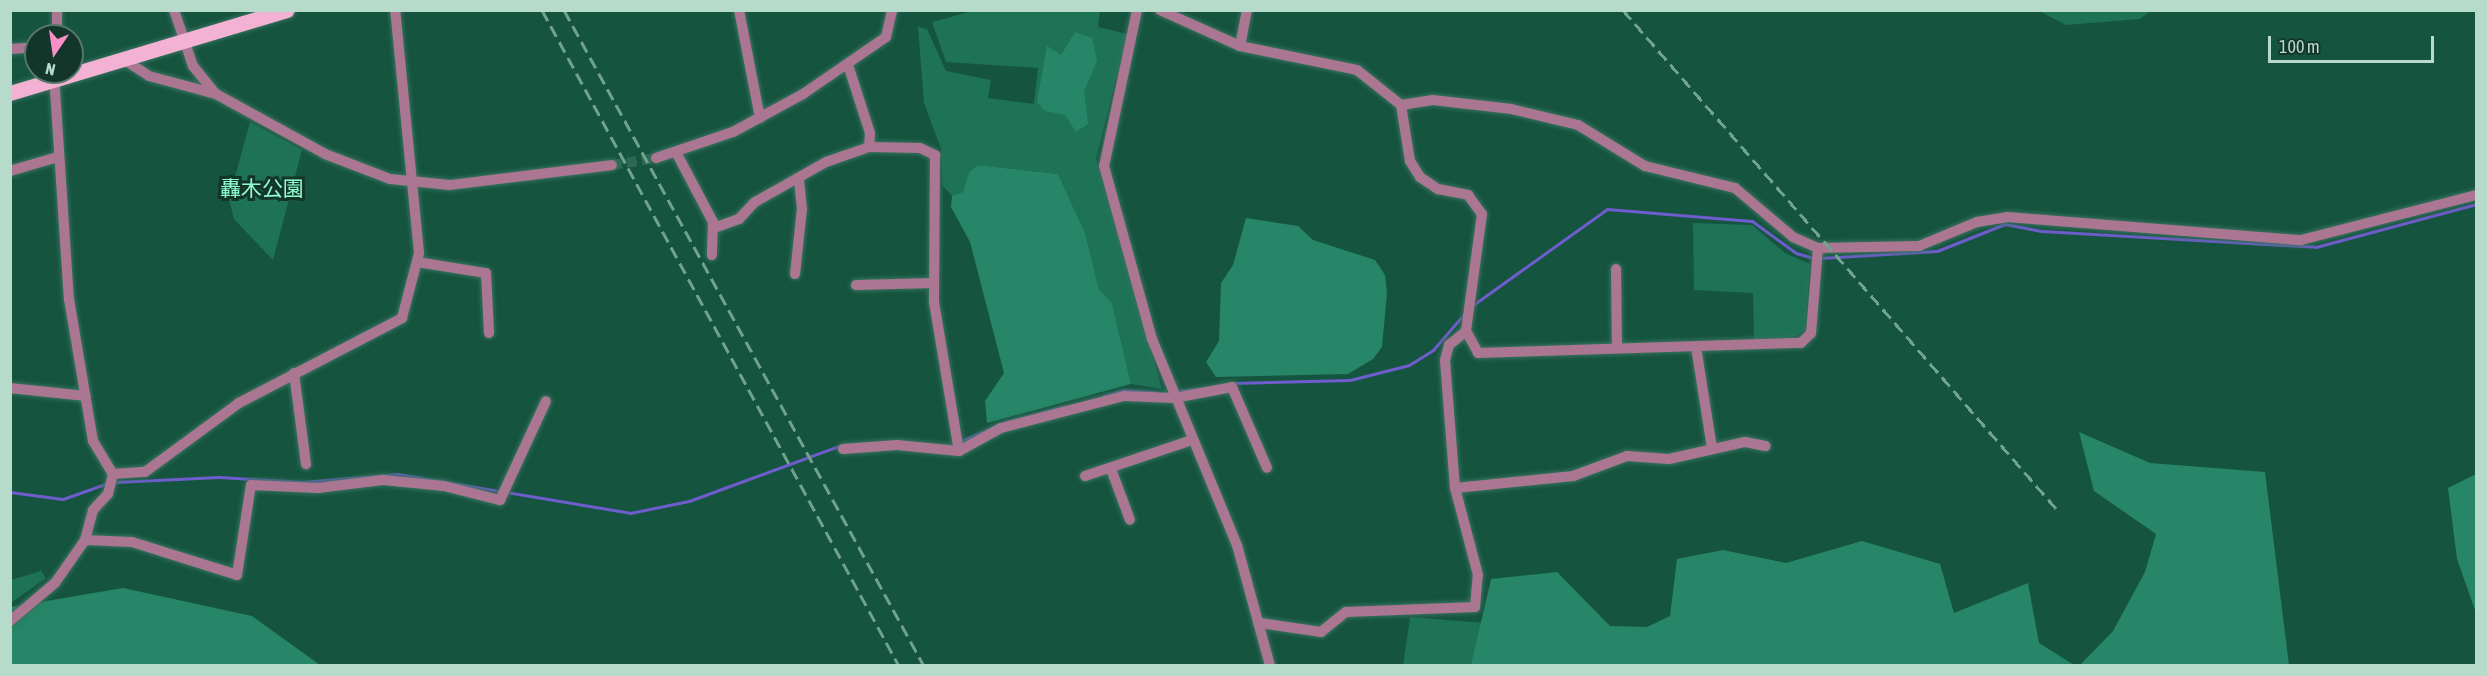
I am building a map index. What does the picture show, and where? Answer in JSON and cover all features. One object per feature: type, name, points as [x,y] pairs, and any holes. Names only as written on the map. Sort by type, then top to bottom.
[{"type":"main road","points":[[84,69],[287,10]]},
{"type":"main road","points":[[10,93],[33,84]]},
{"type":"street","points":[[174,10],[198,74],[216,94]]},
{"type":"street","points":[[113,474],[145,472],[159,465],[239,403],[402,318],[417,262],[415,186],[395,10]]},
{"type":"street","points":[[739,10],[760,118]]},
{"type":"street","points":[[656,158],[677,154],[760,118],[848,65],[886,37],[892,10]]},
{"type":"street","points":[[1137,10],[1129,63],[1103,154],[1152,339],[1174,398],[1237,545],[1270,666]]},
{"type":"street","points":[[1160,10],[1240,46],[1358,70],[1401,105],[1407,151],[1419,177],[1438,189],[1468,195],[1482,214],[1466,332],[1473,349],[1485,355],[1617,347],[1696,347],[1805,342],[1811,333],[1818,248]]},
{"type":"street","points":[[1240,46],[1247,13]]},
{"type":"street","points":[[123,59],[149,76],[216,94],[325,154],[415,186],[612,165]]},
{"type":"street","points":[[848,65],[870,132],[869,147]]},
{"type":"street","points":[[10,621],[45,595],[85,540],[93,510],[108,494],[113,474],[93,441],[69,299],[54,84]]},
{"type":"street","points":[[1401,105],[1433,100],[1511,109],[1578,125],[1645,166],[1735,188],[1793,237],[1818,248],[1918,246],[1977,222],[2007,217],[2301,240],[2476,195]]},
{"type":"street","points":[[714,228],[739,219],[755,202],[798,180],[826,162],[869,147],[920,148],[934,154],[934,283],[959,452]]},
{"type":"street","points":[[677,154],[714,228],[712,255]]},
{"type":"street","points":[[10,171],[58,157]]},
{"type":"street","points":[[795,274],[802,209],[798,180]]},
{"type":"street","points":[[417,262],[486,273],[489,333]]},
{"type":"street","points":[[1616,269],[1617,347]]},
{"type":"street","points":[[856,285],[934,283]]},
{"type":"street","points":[[1260,623],[1321,632],[1346,612],[1475,607],[1478,575],[1455,488],[1445,360],[1449,345],[1466,332]]},
{"type":"street","points":[[1696,347],[1712,448]]},
{"type":"street","points":[[294,373],[306,464]]},
{"type":"street","points":[[843,449],[897,445],[959,452],[1028,420],[1124,396],[1174,398],[1232,387],[1267,468]]},
{"type":"street","points":[[10,388],[86,396]]},
{"type":"street","points":[[85,540],[132,542],[237,575],[251,485],[318,488],[383,480],[444,486],[500,500],[546,401]]},
{"type":"street","points":[[1085,476],[1192,440]]},
{"type":"street","points":[[1455,488],[1573,476],[1627,456],[1669,459],[1745,442],[1766,446]]},
{"type":"street","points":[[1111,469],[1130,520]]},
{"type":"green space","points":[[973,11],[1100,11],[1098,27],[1127,34],[1096,159],[1162,389],[1131,384],[1112,303],[1099,291],[1085,233],[1058,174],[978,165],[969,172],[963,192],[952,196],[943,186],[941,149],[924,103],[918,27],[927,29],[946,71],[991,80],[988,98],[1034,104],[1038,68],[946,62],[932,22]]},
{"type":"green space","points":[[2039,11],[2150,11],[2140,19],[2066,25]]},
{"type":"green space","points":[[1075,32],[1092,38],[1097,61],[1084,91],[1088,124],[1076,132],[1065,115],[1045,111],[1037,102],[1047,46],[1061,55]]},
{"type":"green space","name":"轟木公園","points":[[250,122],[302,150],[273,260],[234,219],[229,199]]},
{"type":"green space","points":[[978,165],[1058,174],[1085,233],[1099,290],[1112,303],[1131,384],[987,423],[985,401],[1004,373],[970,242],[951,207],[952,196],[963,192],[969,172]]},
{"type":"green space","points":[[1246,218],[1298,226],[1313,240],[1375,260],[1385,275],[1387,293],[1382,347],[1373,359],[1348,374],[1216,377],[1206,362],[1219,341],[1221,283],[1233,265]]},
{"type":"green space","points":[[1693,223],[1752,225],[1785,253],[1810,264],[1805,331],[1791,338],[1754,339],[1753,293],[1694,290]]},
{"type":"green space","points":[[2079,432],[2150,463],[2265,472],[2289,665],[2080,665],[2113,631],[2145,572],[2156,534],[2094,491]]},
{"type":"green space","points":[[2476,474],[2476,613],[2457,559],[2448,488]]},
{"type":"green space","points":[[1862,541],[1940,564],[1954,613],[2028,583],[2039,643],[2074,665],[1471,665],[1491,579],[1557,572],[1610,626],[1647,627],[1670,616],[1677,559],[1723,550],[1786,563]]},
{"type":"green space","points":[[41,571],[46,578],[11,603],[11,580]]},
{"type":"green space","points":[[123,588],[252,616],[320,665],[11,666],[11,607]]},
{"type":"green space","points":[[1410,617],[1485,623],[1475,665],[1403,666]]},
{"type":"waterway","points":[[1820,258],[1937,251],[2005,224],[2042,231],[2316,247],[2476,204]]},
{"type":"waterway","points":[[1473,305],[1607,209],[1752,221],[1796,253],[1813,258]]},
{"type":"waterway","points":[[1233,383],[1350,380],[1409,365],[1433,350],[1464,314]]},
{"type":"waterway","points":[[1177,391],[1200,388]]},
{"type":"waterway","points":[[1103,396],[1124,390],[1156,392]]},
{"type":"waterway","points":[[961,441],[1005,422],[1065,406]]},
{"type":"waterway","points":[[115,482],[219,477],[303,482],[398,474],[630,513],[689,501],[841,445]]},
{"type":"waterway","points":[[10,492],[63,499],[108,483]]},
{"type":"tunnel","points":[[612,165],[656,158]]},
{"type":"railway","points":[[542,10],[899,666]]},
{"type":"railway","points":[[564,10],[924,666]]},
{"type":"railway","points":[[1623,10],[2060,513]]}]
